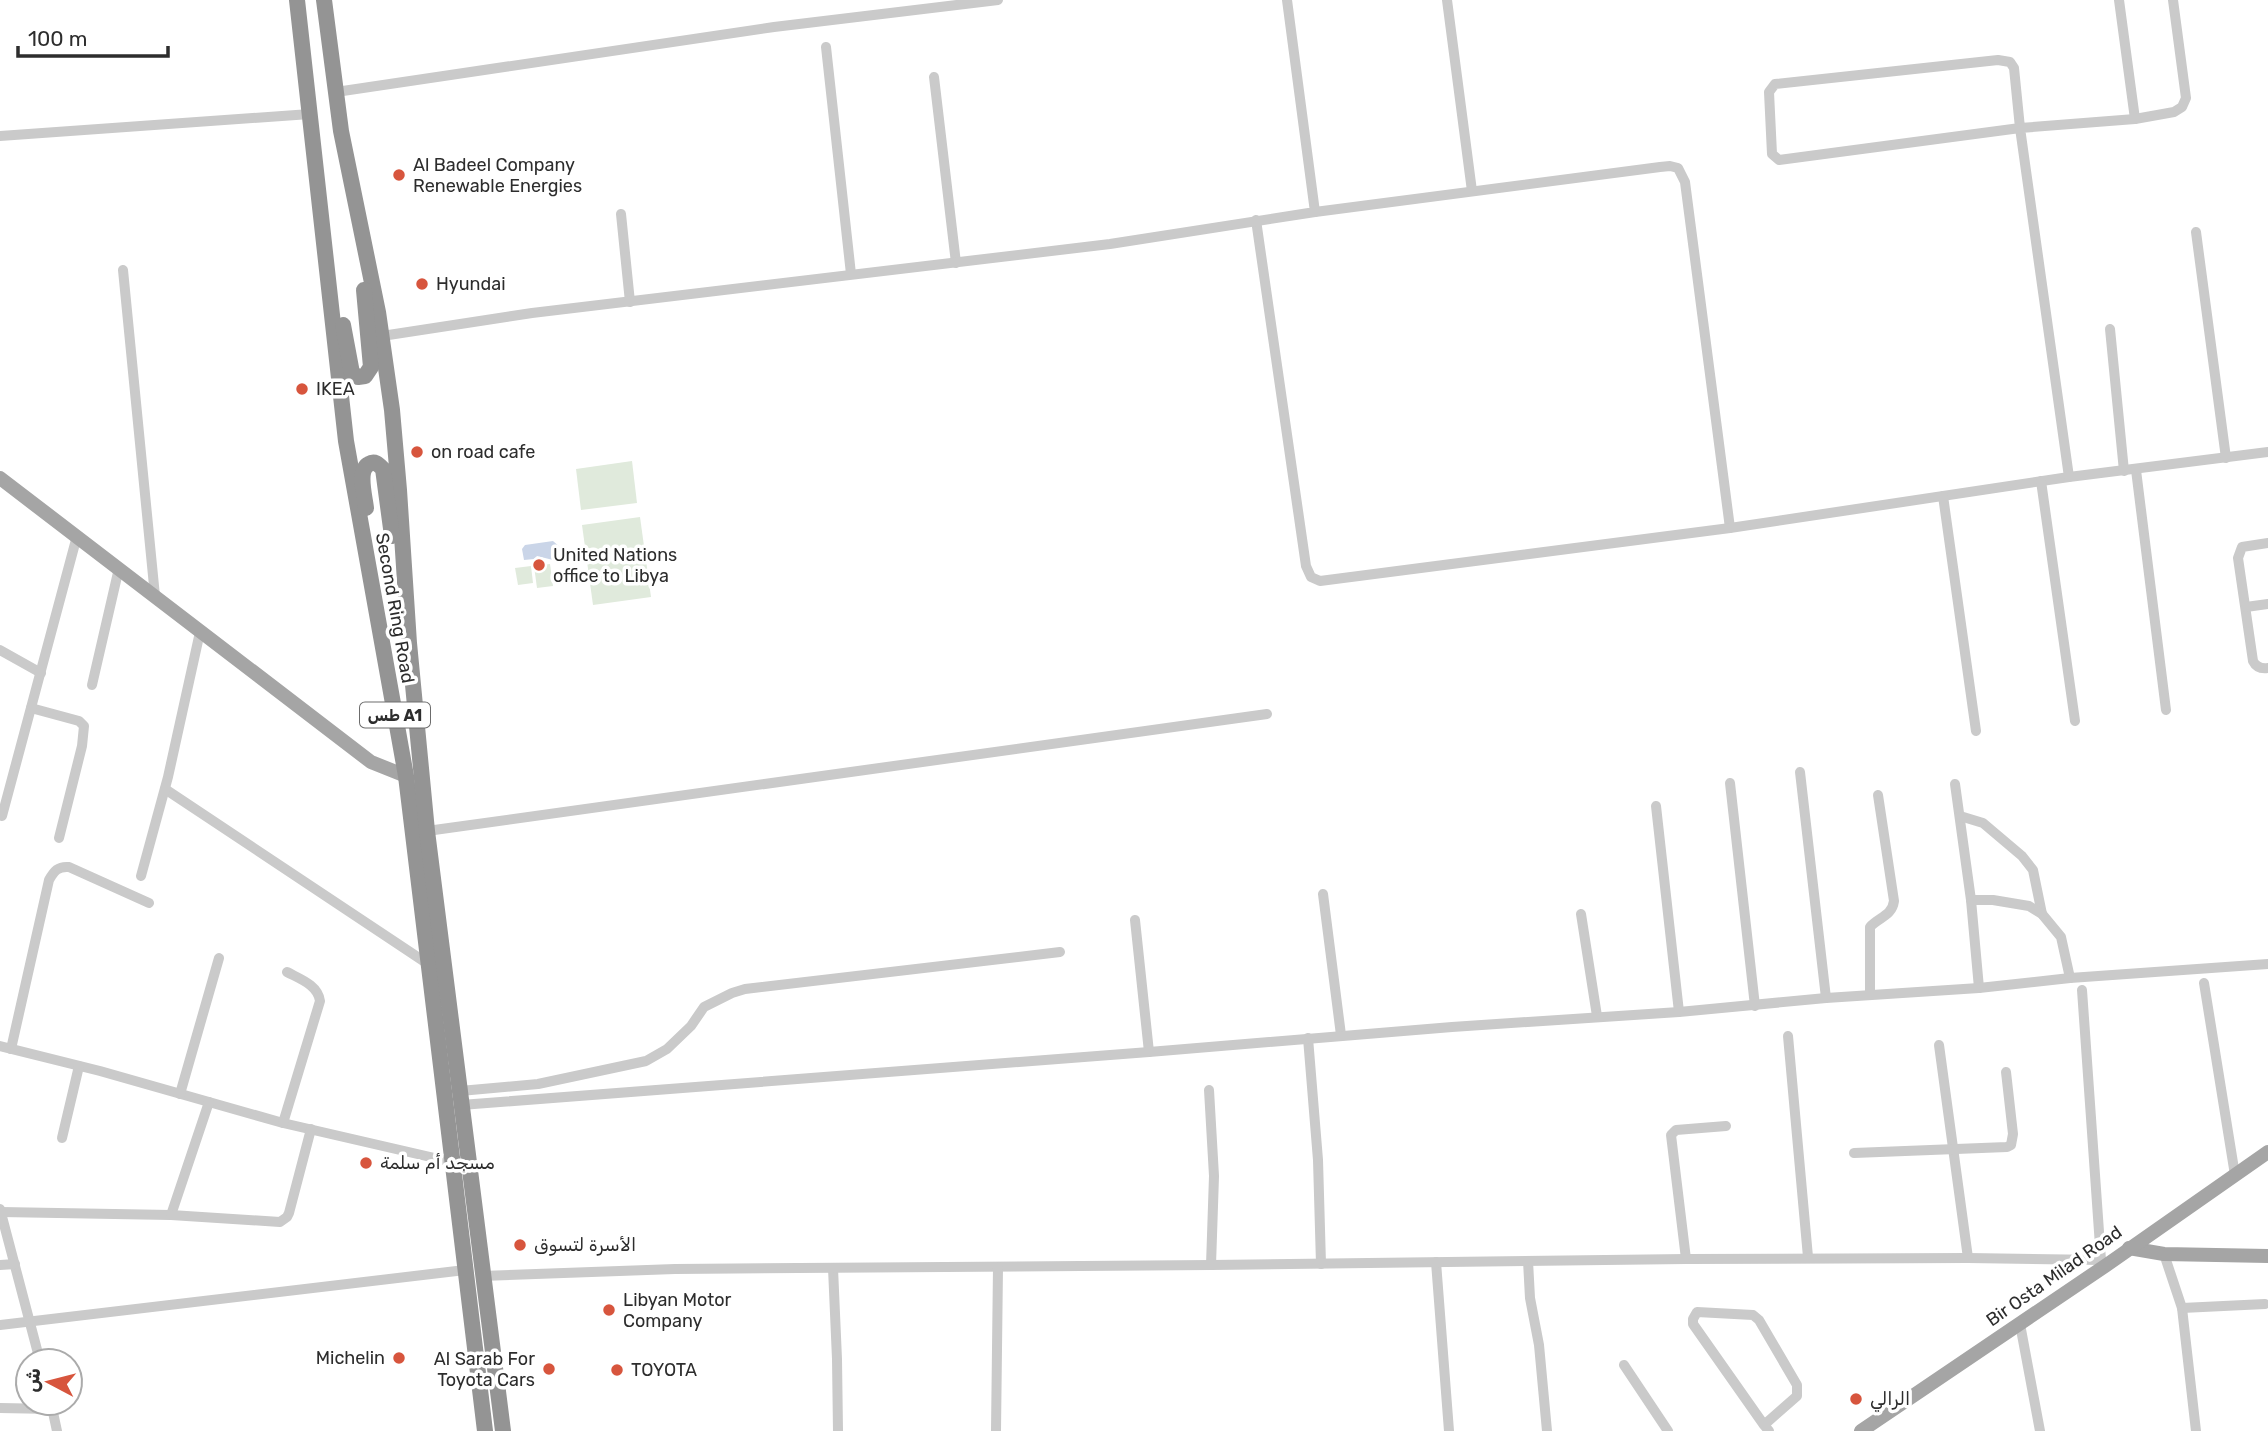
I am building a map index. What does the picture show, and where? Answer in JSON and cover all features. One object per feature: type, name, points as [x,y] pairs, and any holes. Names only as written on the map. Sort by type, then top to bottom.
[{"type":"highway","name":"Second Ring Road","points":[[297,0],[346,441],[406,776],[485,1431]]},
{"type":"highway","name":"Second Ring Road","points":[[324,0],[341,131],[382,336],[392,410],[400,491],[408,643],[427,831],[503,1431]]},
{"type":"highway","points":[[324,237],[352,373],[358,377],[365,376],[371,367],[366,304],[349,206],[341,131]]},
{"type":"highway","points":[[371,575],[363,477],[367,464],[373,462],[383,470],[385,478],[408,643]]},
{"type":"main road","points":[[0,478],[371,762],[406,776]]},
{"type":"main road","name":"Bir Osta Milad Road","points":[[1861,1431],[2268,1152]]},
{"type":"main road","points":[[2129,1248],[2164,1254],[2268,1256]]},
{"type":"street","points":[[336,92],[774,27],[998,0]]},
{"type":"street","points":[[1287,0],[1315,212]]},
{"type":"street","points":[[1447,0],[1472,191]]},
{"type":"street","points":[[2119,0],[2135,119]]},
{"type":"street","points":[[2069,477],[2020,128],[2014,68],[2010,62],[2006,60],[1774,85],[1769,92],[1772,154],[1779,160],[2020,128],[2135,119],[2174,112],[2182,107],[2186,98],[2173,0]]},
{"type":"street","points":[[826,47],[851,274]]},
{"type":"street","points":[[934,76],[956,262]]},
{"type":"street","points":[[0,136],[310,114]]},
{"type":"street","points":[[382,336],[531,313],[1110,244],[1256,220],[1670,166],[1678,168],[1683,174],[1730,528]]},
{"type":"street","points":[[621,214],[630,302]]},
{"type":"street","points":[[1256,220],[1306,566],[1311,577],[1323,581],[1730,528],[2069,477],[2268,452]]},
{"type":"street","points":[[2196,232],[2226,458]]},
{"type":"street","points":[[123,270],[155,596]]},
{"type":"street","points":[[2110,328],[2166,709]]},
{"type":"street","points":[[2041,481],[2075,721]]},
{"type":"street","points":[[1942,496],[1976,731]]},
{"type":"street","points":[[2,816],[77,536]]},
{"type":"street","points":[[2268,543],[2248,545],[2239,551],[2238,558],[2253,661],[2255,666],[2268,668]]},
{"type":"street","points":[[92,685],[119,568]]},
{"type":"street","points":[[2246,607],[2268,604]]},
{"type":"street","points":[[141,876],[165,789],[200,632]]},
{"type":"street","points":[[0,650],[41,673]]},
{"type":"street","points":[[31,708],[79,721],[84,726],[82,746],[59,838]]},
{"type":"street","points":[[427,831],[1267,714]]},
{"type":"street","points":[[1800,772],[1826,998]]},
{"type":"street","points":[[1730,783],[1755,1006]]},
{"type":"street","points":[[1955,783],[1971,900],[1979,988]]},
{"type":"street","points":[[165,789],[428,964]]},
{"type":"street","points":[[1870,995],[1870,928],[1893,909],[1894,901],[1878,795]]},
{"type":"street","points":[[1656,806],[1679,1012]]},
{"type":"street","points":[[1960,816],[1983,823],[2022,856],[2034,870],[2042,914]]},
{"type":"street","points":[[149,904],[69,867],[63,866],[54,871],[49,880],[6,1047],[283,1123],[452,1162]]},
{"type":"street","points":[[1323,894],[1341,1035]]},
{"type":"street","points":[[1971,900],[1993,900],[2029,906],[2042,914],[2061,937],[2070,978]]},
{"type":"street","points":[[1581,914],[1597,1016]]},
{"type":"street","points":[[1135,920],[1149,1052]]},
{"type":"street","points":[[460,1098],[646,1061],[667,1049],[691,1026],[704,1007],[746,989],[1060,952]]},
{"type":"street","points":[[180,1094],[219,958]]},
{"type":"street","points":[[460,1098],[1149,1052],[2268,964]]},
{"type":"street","points":[[283,1123],[320,1001],[320,995],[314,987],[288,972]]},
{"type":"street","points":[[2204,983],[2235,1175]]},
{"type":"street","points":[[482,1276],[675,1269],[1808,1257],[2105,1262],[2082,990]]},
{"type":"street","points":[[1788,1036],[1808,1257]]},
{"type":"street","points":[[1308,1038],[1318,1160],[1321,1264]]},
{"type":"street","points":[[1939,1045],[1968,1258]]},
{"type":"street","points":[[62,1138],[79,1066]]},
{"type":"street","points":[[1854,1153],[2011,1145],[2013,1134],[2006,1072]]},
{"type":"street","points":[[1209,1090],[1214,1176],[1211,1265]]},
{"type":"street","points":[[171,1215],[209,1102]]},
{"type":"street","points":[[1686,1259],[1671,1135],[1676,1130],[1726,1126]]},
{"type":"street","points":[[37,1347],[0,1210],[171,1215],[280,1222],[289,1213],[312,1129]]},
{"type":"street","points":[[2164,1254],[2182,1308],[2196,1431]]},
{"type":"street","points":[[1528,1261],[1547,1431]]},
{"type":"street","points":[[1436,1262],[1449,1431]]},
{"type":"street","points":[[0,1265],[15,1264]]},
{"type":"street","points":[[996,1431],[998,1267]]},
{"type":"street","points":[[833,1268],[838,1431]]},
{"type":"street","points":[[0,1325],[465,1270]]},
{"type":"street","points":[[2182,1308],[2265,1304]]},
{"type":"street","points":[[1697,1312],[1746,1313],[1759,1320],[1797,1385],[1797,1396],[1766,1428],[1693,1324],[1697,1312]]},
{"type":"street","points":[[2020,1324],[2040,1431]]},
{"type":"street","points":[[1623,1365],[1668,1431]]},
{"type":"green space","points":[[632,461],[637,503],[581,510],[576,469]]},
{"type":"green space","points":[[640,517],[651,597],[593,605],[582,525]]},
{"type":"green space","points":[[550,564],[553,586],[537,588],[534,566]]},
{"type":"green space","points":[[531,566],[533,583],[518,585],[515,568]]},
{"type":"water","points":[[553,541],[562,549],[560,555],[553,560],[537,556],[524,560],[522,549],[525,545]]},
{"type":"place","name":"Al Badeel Company Renewable Energies","points":[[399,175]]},
{"type":"place","name":"Hyundai","points":[[422,284]]},
{"type":"place","name":"IKEA","points":[[302,389]]},
{"type":"place","name":"on road cafe","points":[[417,452]]},
{"type":"place","name":"United Nations office to Libya","points":[[539,565]]},
{"type":"place","name":"مسجد أم سلمة","points":[[366,1163]]},
{"type":"place","name":"الأسرة لتسوق","points":[[520,1245]]},
{"type":"place","name":"Libyan Motor Company","points":[[609,1310]]},
{"type":"place","name":"Michelin","points":[[399,1358]]},
{"type":"place","name":"Al Sarab For Toyota Cars","points":[[549,1369]]},
{"type":"place","name":"TOYOTA","points":[[617,1370]]},
{"type":"place","name":"الرالي","points":[[1856,1399]]}]
